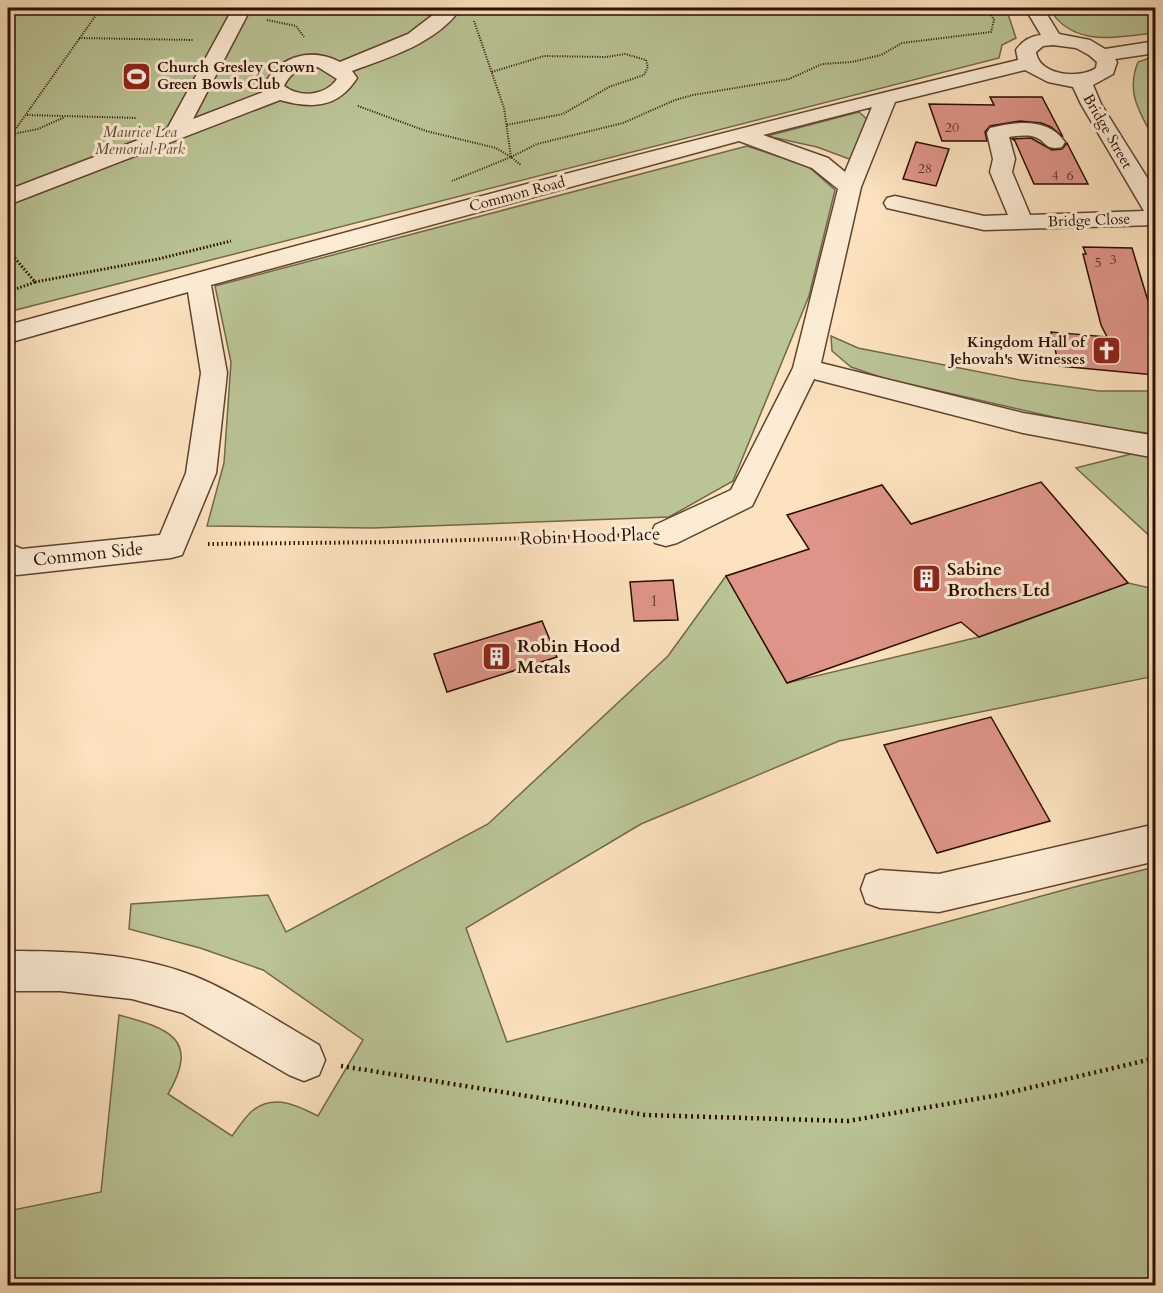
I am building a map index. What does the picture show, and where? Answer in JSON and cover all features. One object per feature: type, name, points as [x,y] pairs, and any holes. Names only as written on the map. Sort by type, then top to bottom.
[{"type":"street","points":[[1034,8],[1053,39]]},
{"type":"street","points":[[340,69],[427,32],[451,9]]},
{"type":"street","points":[[179,127],[239,13]]},
{"type":"street","points":[[1053,39],[1082,44],[1102,55],[1107,62],[1106,70],[1101,75],[1081,81],[1054,77],[1029,63],[1025,56],[1029,46],[1053,39]]},
{"type":"street","points":[[1102,55],[1155,47]]},
{"type":"street","points":[[307,61],[330,62],[340,69],[347,78],[343,86],[322,99],[291,98],[273,87],[279,73],[288,67],[307,61]]},
{"type":"street","name":"Common Road","points":[[8,334],[544,186],[887,97],[1029,63]]},
{"type":"street","name":"Bridge Street","points":[[1081,81],[1091,104],[1155,212]]},
{"type":"street","points":[[8,198],[179,127],[280,93]]},
{"type":"street","name":"Robin Hood Place","points":[[666,534],[742,498],[806,368],[850,187],[887,97]]},
{"type":"street","name":"Bridge Close","points":[[1022,222],[1001,172],[1004,159],[998,133],[1018,129],[1038,130],[1050,135],[1054,142]]},
{"type":"street","points":[[744,135],[820,163],[850,187]]},
{"type":"street","name":"Bridge Close","points":[[895,203],[984,224],[1155,218]]},
{"type":"street","points":[[171,546],[201,473],[214,373],[198,280]]},
{"type":"street","points":[[806,368],[937,403],[1114,442],[1155,447]]},
{"type":"street","name":"Common Side","points":[[8,556],[17,562],[171,546]]},
{"type":"street","points":[[880,888],[939,893],[1155,842]]},
{"type":"street","points":[[8,971],[60,971],[132,979],[191,995],[304,1060]]},
{"type":"path","points":[[12,134],[101,8]]},
{"type":"path","points":[[447,183],[537,144],[623,123],[684,98],[789,79],[822,64],[852,62],[881,55],[902,43],[991,32],[994,20],[987,8]]},
{"type":"path","points":[[451,9],[470,11],[504,108],[511,157]]},
{"type":"path","points":[[239,13],[296,26],[306,41],[307,61]]},
{"type":"path","points":[[79,38],[224,41]]},
{"type":"path","points":[[492,72],[544,56],[606,57],[625,54],[646,60],[648,66],[644,75],[609,87],[563,114],[540,120],[506,124]]},
{"type":"path","points":[[335,93],[348,102],[399,123],[496,148],[511,157]]},
{"type":"path","points":[[27,115],[179,127]]},
{"type":"path","points":[[8,135],[38,129],[66,117]]},
{"type":"path","points":[[8,292],[35,282],[158,260],[234,240]]},
{"type":"path","points":[[8,249],[35,282]]},
{"type":"path","name":"Robin Hood Place","points":[[171,546],[666,534]]},
{"type":"path","points":[[304,1060],[645,1115],[848,1121],[999,1095],[1155,1058]]},
{"type":"green space","name":"Maurice Lea Memorial Park","points":[[8,8],[1006,8],[1016,38],[1002,45],[999,58],[8,312]]},
{"type":"green space","points":[[1049,8],[1155,8],[1155,33],[1110,37],[1082,35],[1059,21]]},
{"type":"green space","points":[[1156,56],[1155,141],[1136,103],[1133,84],[1138,62]]},
{"type":"green space","points":[[859,112],[869,121],[852,160],[817,147],[767,136]]},
{"type":"green space","points":[[747,146],[809,167],[835,190],[809,296],[733,481],[669,517],[373,528],[207,526],[224,463],[231,362],[215,286]]},
{"type":"green space","points":[[831,336],[858,348],[1020,380],[1099,391],[1153,391],[1155,389],[1155,434],[1097,427],[883,378],[851,367],[832,351]]},
{"type":"green space","points":[[1135,453],[1155,456],[1155,541],[1076,468]]},
{"type":"green space","points":[[726,576],[787,683],[979,637],[1128,583],[1155,589],[1155,676],[839,741],[641,824],[466,928],[507,1042],[1155,867],[1155,1285],[8,1286],[8,1211],[101,1192],[119,1015],[152,1025],[174,1038],[180,1048],[181,1060],[168,1094],[232,1136],[252,1111],[269,1103],[294,1105],[318,1116],[363,1040],[263,970],[200,948],[129,929],[131,904],[268,895],[286,932],[488,824],[668,656]]},
{"type":"building","points":[[990,97],[1042,97],[1063,137],[1051,127],[1041,123],[1020,121],[990,126],[985,132],[987,141],[942,141],[929,104],[994,105]]},
{"type":"building","points":[[1031,138],[1052,150],[1062,149],[1067,143],[1088,184],[1034,184],[1015,141],[1012,139]]},
{"type":"building","points":[[916,142],[949,149],[936,186],[903,179]]},
{"type":"building","points":[[1083,247],[1132,248],[1155,324],[1155,375],[1059,366],[1051,332],[1107,337],[1101,325]]},
{"type":"building","name":"Sabine Brothers Ltd","points":[[1041,482],[1128,583],[979,637],[961,622],[787,683],[726,576],[809,549],[787,515],[882,485],[911,524]]},
{"type":"building","points":[[673,580],[678,620],[634,621],[630,582]]},
{"type":"building","name":"Robin Hood Metals","points":[[542,621],[557,657],[447,692],[434,654]]},
{"type":"building","points":[[991,717],[1050,821],[937,853],[884,745]]},
{"type":"place","name":"Church Gresley Crown Green Bowls Club","points":[[136,76]]},
{"type":"place","name":"Kingdom Hall of Jehovah's Witnesses","points":[[1106,351]]},
{"type":"place","name":"Sabine Brothers Ltd","points":[[926,579]]},
{"type":"place","name":"Robin Hood Metals","points":[[496,656]]}]
